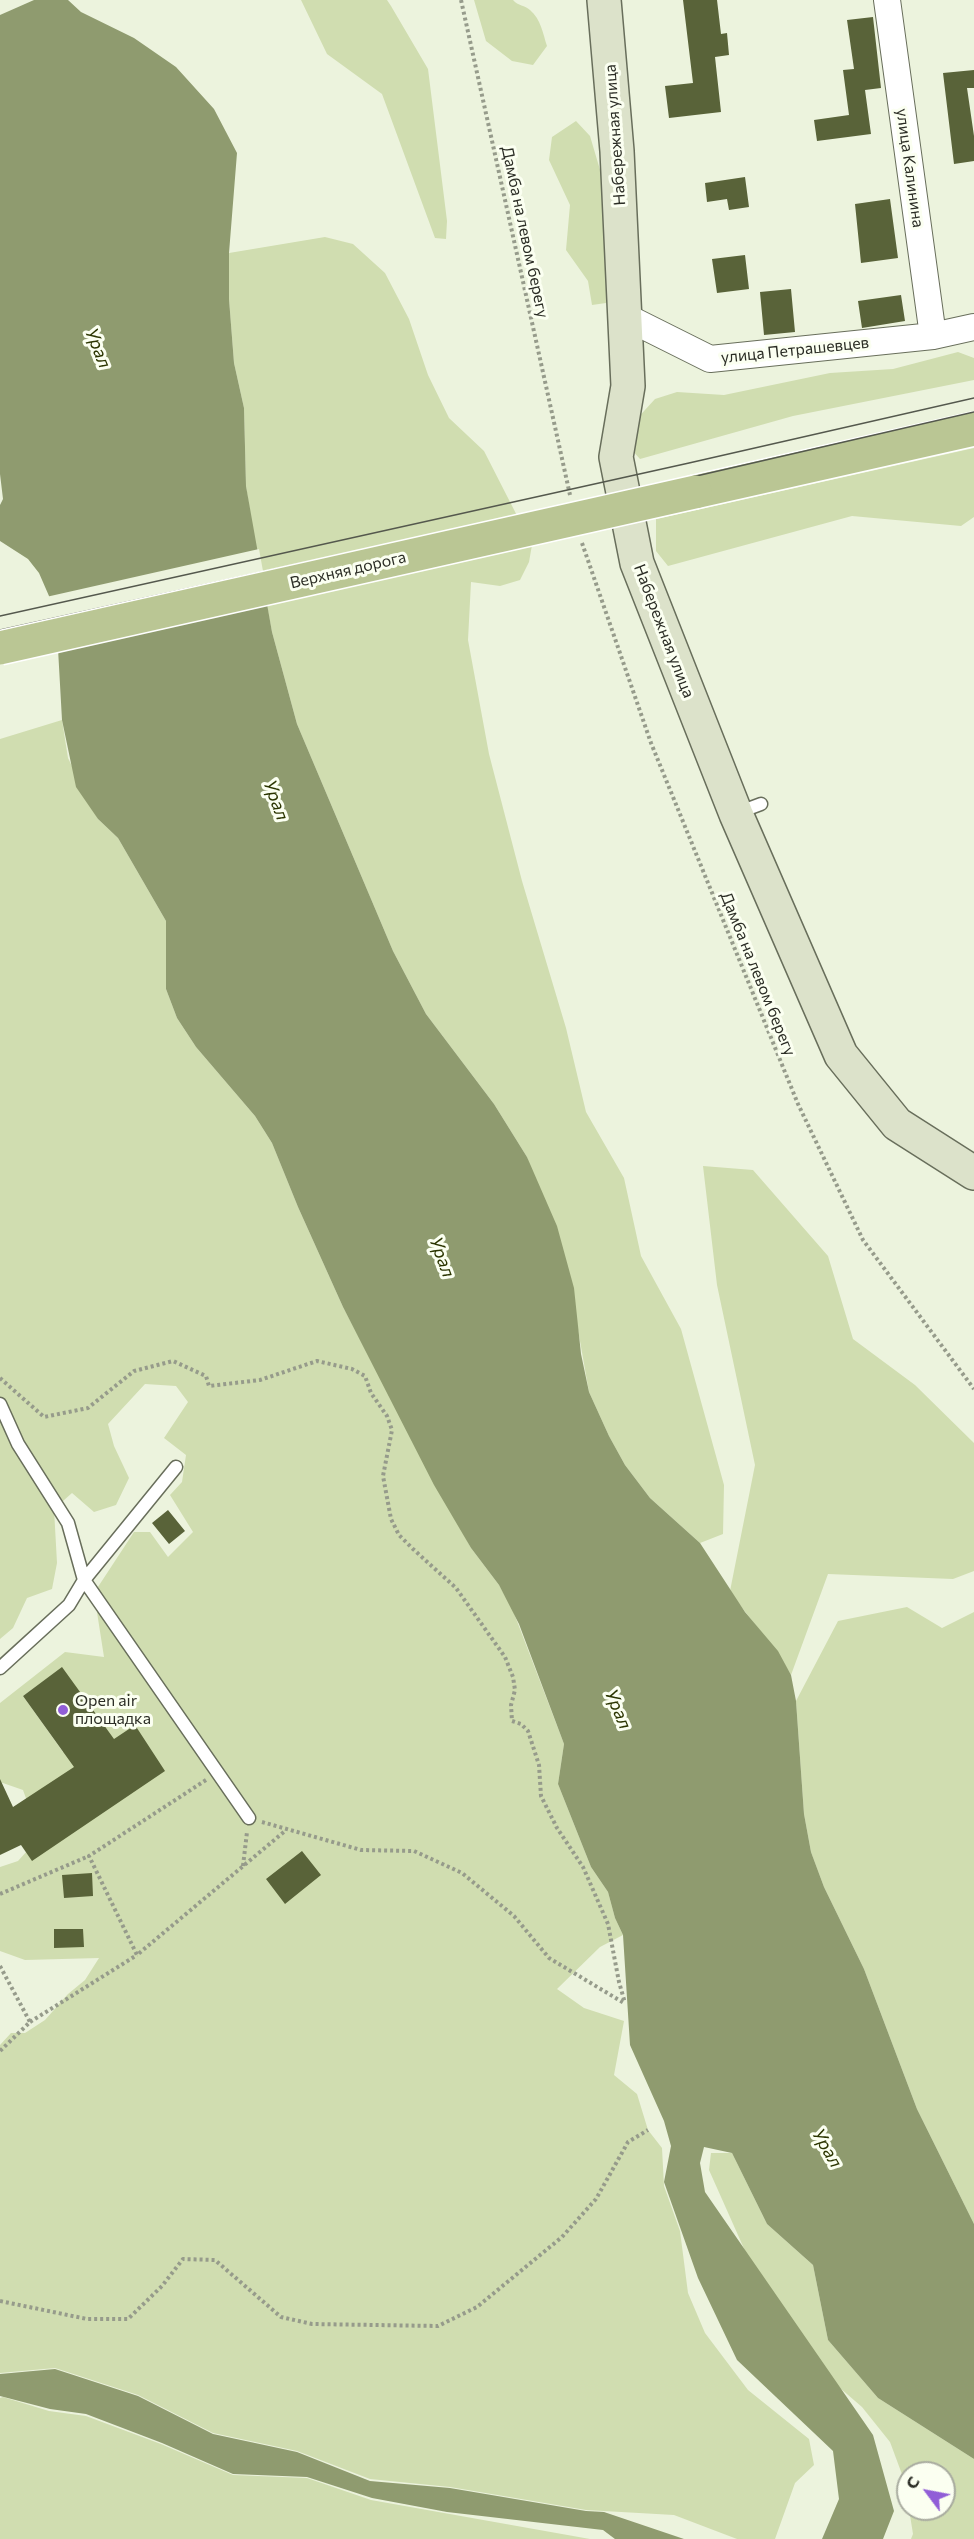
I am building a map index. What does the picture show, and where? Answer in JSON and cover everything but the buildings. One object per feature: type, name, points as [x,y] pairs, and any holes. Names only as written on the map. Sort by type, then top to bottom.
[{"type":"main road","name":"Набережная улица","points":[[604,0],[617,151],[628,386],[616,458],[637,563],[749,809],[841,1055],[897,1124],[974,1173]]},
{"type":"main road","name":"Верхняя дорога","points":[[0,648],[974,429]]},
{"type":"street","name":"улица Калинина","points":[[886,0],[933,336]]},
{"type":"street","name":"улица Петрашевцев","points":[[626,317],[710,359],[933,336],[974,327]]},
{"type":"lane","points":[[0,1404],[18,1444],[68,1523],[84,1580],[249,1818]]},
{"type":"lane","points":[[0,1668],[69,1605],[84,1580],[176,1467]]},
{"type":"path","name":"Дамба на левом берегу","points":[[461,0],[564,469]]},
{"type":"path","name":"Дамба на левом берегу","points":[[581,538],[651,743],[798,1104],[862,1240],[974,1389]]},
{"type":"path","points":[[0,1378],[45,1417],[88,1408],[134,1371],[173,1361],[206,1376],[209,1386],[260,1380],[317,1361],[352,1369],[365,1377],[387,1416],[392,1430],[383,1476],[391,1520],[399,1535],[456,1588],[505,1657],[513,1677],[515,1690],[511,1705],[512,1721],[521,1724],[528,1731],[539,1765],[541,1796],[557,1828],[584,1867],[609,1924],[625,2003],[549,1958],[514,1916],[462,1873],[414,1851],[362,1850],[249,1818],[243,1866]]},
{"type":"path","points":[[0,1894],[89,1856],[218,1772]]},
{"type":"path","points":[[0,2051],[30,2022],[137,1955],[286,1830]]},
{"type":"path","points":[[89,1856],[137,1955]]},
{"type":"path","points":[[0,1966],[30,2022]]},
{"type":"path","points":[[0,2301],[87,2319],[128,2319],[162,2286],[183,2259],[215,2260],[281,2317],[312,2324],[438,2326],[477,2307],[562,2237],[596,2199],[628,2142],[648,2130]]},
{"type":"shaded area","points":[[301,0],[387,0],[391,6],[428,69],[447,221],[446,239],[435,238],[382,94],[327,54]]},
{"type":"shaded area","points":[[474,0],[513,0],[534,14],[547,46],[533,65],[512,61],[486,41]]},
{"type":"shaded area","points":[[576,121],[590,136],[614,217],[612,278],[606,303],[592,305],[588,281],[566,250],[570,205],[549,160],[552,137]]},
{"type":"shaded area","points":[[325,237],[353,244],[385,273],[409,319],[428,375],[449,418],[484,451],[532,545],[529,562],[520,580],[500,586],[471,582],[468,640],[489,754],[522,881],[566,1028],[586,1112],[624,1178],[641,1256],[681,1329],[724,1485],[723,1534],[700,1543],[650,1498],[625,1465],[609,1436],[589,1392],[577,1324],[527,1157],[494,1104],[426,1014],[393,951],[297,724],[272,632],[246,486],[244,408],[234,363],[229,299],[229,253]]},
{"type":"shaded area","points":[[958,352],[974,358],[974,380],[793,416],[640,459],[631,449],[634,422],[655,399],[677,392],[724,395],[830,373],[893,369]]},
{"type":"shaded area","points":[[974,448],[974,517],[961,526],[852,516],[668,566],[656,551],[656,519]]},
{"type":"shaded area","points":[[62,720],[68,758],[98,819],[118,838],[166,921],[166,989],[177,1018],[196,1047],[255,1116],[272,1143],[343,1307],[471,1548],[499,1585],[512,1608],[564,1744],[558,1784],[591,1867],[608,1892],[615,1918],[623,1935],[600,1947],[557,1989],[584,2008],[624,2021],[614,2075],[637,2094],[648,2130],[662,2148],[664,2186],[680,2231],[688,2293],[705,2333],[748,2390],[809,2439],[814,2465],[795,2483],[775,2539],[737,2539],[674,2515],[586,2510],[450,2487],[370,2479],[297,2451],[213,2433],[138,2395],[55,2368],[0,2373],[0,2045],[11,2033],[25,2033],[45,2020],[68,1994],[85,1980],[99,1958],[25,1960],[0,1951],[0,1867],[18,1861],[37,1840],[33,1818],[23,1790],[0,1782],[0,1703],[65,1652],[104,1657],[94,1593],[134,1532],[150,1532],[168,1557],[193,1532],[170,1495],[182,1482],[186,1455],[164,1438],[188,1402],[176,1386],[145,1384],[108,1424],[114,1446],[129,1478],[116,1505],[94,1512],[72,1493],[54,1509],[57,1563],[52,1589],[27,1598],[13,1628],[0,1639],[0,739]],"holes":[[[62,1668],[63,1752],[23,1696]]]},
{"type":"shaded area","points":[[703,1166],[753,1170],[828,1256],[853,1339],[915,1385],[974,1443],[974,1571],[953,1579],[828,1574],[791,1675],[730,1591],[755,1465],[717,1285]]},
{"type":"shaded area","points":[[907,1607],[942,1628],[974,1612],[974,2224],[917,2109],[864,1969],[824,1887],[811,1852],[804,1814],[796,1701],[838,1621]]},
{"type":"shaded area","points":[[711,2153],[732,2153],[767,2224],[813,2265],[828,2340],[878,2398],[974,2459],[974,2539],[911,2539],[913,2534],[911,2521],[956,2521],[956,2461],[897,2461],[890,2442],[862,2407],[833,2382],[750,2262],[709,2170]]},
{"type":"shaded area","points":[[0,2398],[49,2411],[86,2416],[161,2444],[233,2475],[307,2478],[371,2500],[590,2539],[0,2539]]},
{"type":"water","name":"Урал","points":[[0,0],[68,0],[81,12],[134,38],[176,67],[214,109],[237,153],[229,253],[229,299],[234,363],[244,408],[246,486],[272,632],[297,724],[393,951],[426,1014],[494,1104],[527,1157],[557,1226],[574,1288],[581,1354],[589,1392],[609,1436],[625,1465],[650,1498],[700,1543],[745,1612],[778,1651],[791,1675],[796,1701],[804,1814],[811,1852],[824,1887],[864,1969],[917,2109],[974,2224],[974,2459],[878,2398],[828,2340],[813,2265],[767,2224],[732,2153],[704,2147],[700,2163],[705,2192],[873,2435],[894,2511],[883,2539],[822,2539],[839,2499],[833,2451],[737,2360],[698,2278],[664,2182],[671,2146],[664,2121],[630,2045],[623,1935],[615,1918],[608,1892],[591,1867],[558,1784],[564,1744],[519,1624],[499,1585],[471,1548],[434,1485],[343,1307],[272,1143],[255,1116],[196,1047],[177,1018],[166,989],[166,921],[118,838],[98,819],[76,787],[62,720],[57,631],[49,596],[39,573],[28,559],[0,541],[0,505],[3,499],[0,474]]},
{"type":"water","points":[[55,2369],[138,2396],[213,2434],[297,2452],[370,2481],[450,2488],[604,2512],[684,2539],[615,2539],[603,2530],[447,2512],[372,2498],[307,2477],[233,2474],[162,2443],[86,2414],[50,2409],[0,2396],[0,2374]]},
{"type":"pier","points":[[0,0],[34,0],[0,15]]},
{"type":"pier","points":[[259,549],[268,599],[54,632],[46,597]]},
{"type":"tram line","points":[[0,616],[974,398]]},
{"type":"tram line","points":[[0,630],[692,477],[974,412]]},
{"type":"place","name":"Open air площадка","points":[[63,1710]]}]
